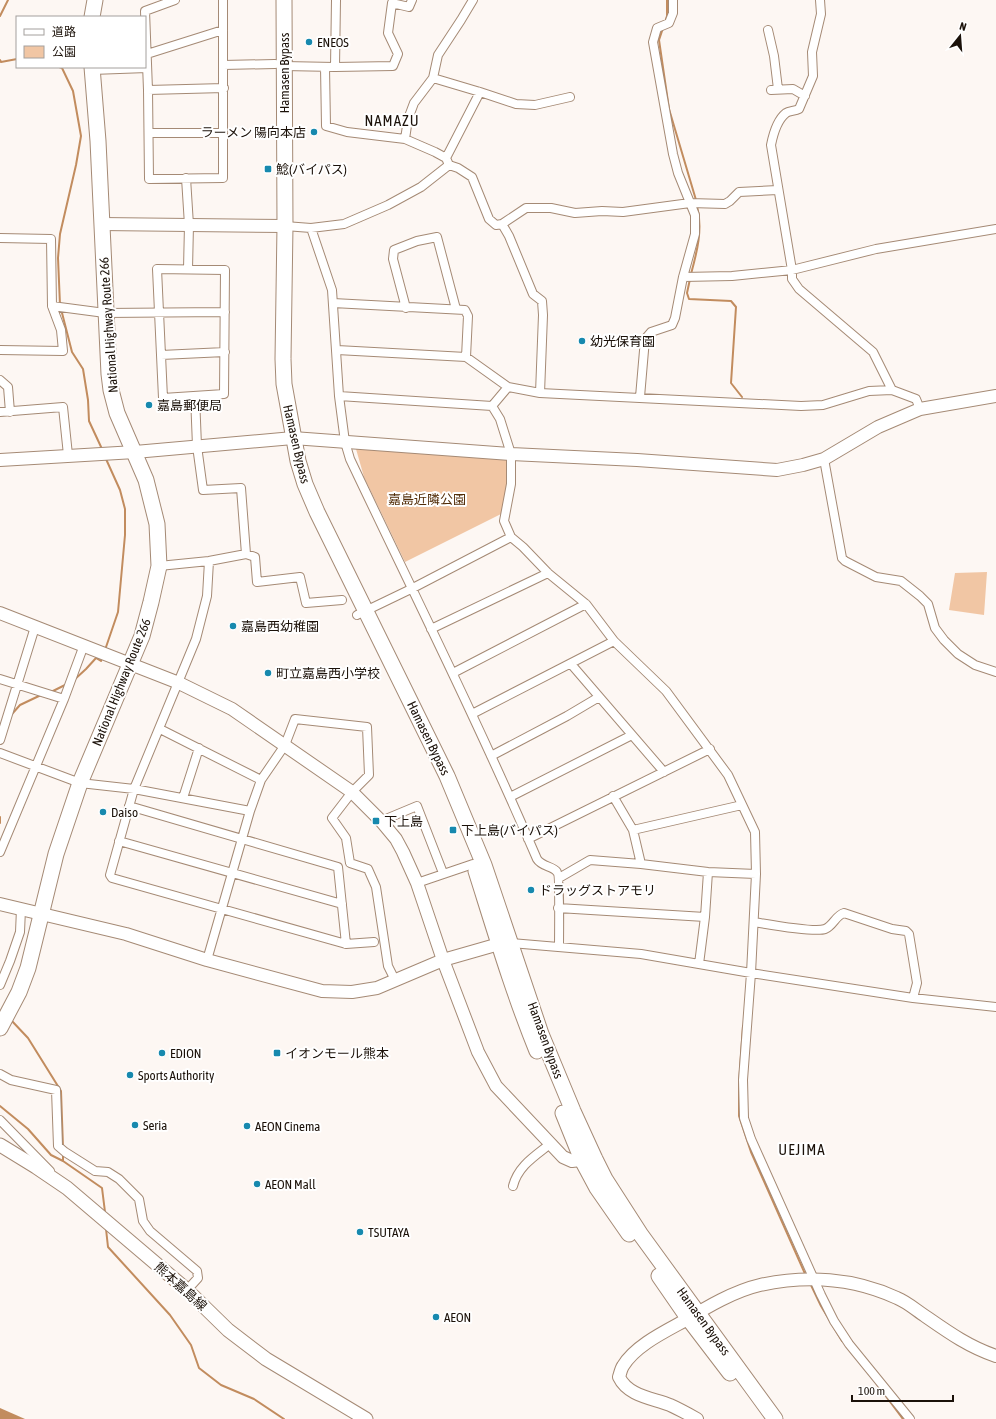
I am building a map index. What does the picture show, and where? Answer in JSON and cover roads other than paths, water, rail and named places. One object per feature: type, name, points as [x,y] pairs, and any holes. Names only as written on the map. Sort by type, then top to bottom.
[{"type":"highway","points":[[92,16],[95,0]]},
{"type":"highway","name":"Hamasen Bypass","points":[[276,0],[280,65],[280,226],[274,374],[277,403],[288,439],[297,486],[312,522],[362,612],[479,864],[505,943],[526,1022],[588,1159],[597,1188],[641,1249],[775,1419]]},
{"type":"highway","name":"Hamasen Bypass","points":[[280,65],[284,0]]},
{"type":"highway","name":"National Highway Route 266","points":[[0,1028],[19,992],[28,968],[40,914],[56,854],[80,783],[142,636],[159,566],[157,524],[146,480],[117,413],[111,390],[105,313],[98,141],[92,68]]},
{"type":"highway","name":"Hamasen Bypass","points":[[693,1315],[764,1419]]},
{"type":"main road","name":"熊本嘉島線","points":[[0,1145],[67,1188],[187,1290],[228,1330],[256,1351],[366,1419]]},
{"type":"street","points":[[145,16],[145,11],[175,0]]},
{"type":"street","points":[[146,32],[149,179],[223,178],[223,0]]},
{"type":"street","points":[[336,0],[336,67]]},
{"type":"street","points":[[223,65],[325,67],[393,66],[398,54],[388,33],[392,3],[409,7],[412,0]]},
{"type":"street","points":[[405,139],[408,119],[414,102],[433,78],[438,55],[473,0]]},
{"type":"street","points":[[640,397],[646,339],[651,332],[672,325],[695,234],[695,215],[676,167],[653,42],[656,28],[669,24],[673,13],[673,0]]},
{"type":"street","points":[[820,0],[821,14],[812,52],[812,76],[798,110],[787,112],[782,117],[773,134],[771,145],[792,270],[792,280],[799,289],[873,352],[892,390]]},
{"type":"street","points":[[147,54],[223,30]]},
{"type":"street","points":[[768,30],[774,56],[774,90],[793,89],[805,96]]},
{"type":"street","points":[[325,67],[326,126],[347,132],[405,139],[448,161],[472,177],[489,219],[496,225],[502,224],[526,208],[551,208],[576,213],[602,211],[623,212],[690,203],[725,204],[739,192],[778,190]]},
{"type":"street","points":[[92,68],[147,68]]},
{"type":"street","points":[[433,78],[516,104],[534,105],[570,97]]},
{"type":"street","points":[[148,90],[224,88]]},
{"type":"street","points":[[101,224],[280,226],[312,228],[344,224],[388,205],[421,187],[448,161],[480,92]]},
{"type":"street","points":[[149,133],[223,133]]},
{"type":"street","points":[[186,178],[189,225],[188,269]]},
{"type":"street","points":[[502,224],[509,236],[533,294],[542,301],[543,315],[540,392]]},
{"type":"street","points":[[312,228],[332,290],[339,396],[345,442],[350,459],[411,589],[453,673],[537,859],[540,864],[556,870],[558,873],[559,947]]},
{"type":"street","points":[[683,277],[732,276],[792,270],[876,249],[996,229]]},
{"type":"street","points":[[406,308],[393,259],[394,250],[417,241],[437,237],[456,309]]},
{"type":"street","points":[[0,238],[51,239],[52,306],[61,330],[63,351],[0,350]]},
{"type":"street","points":[[157,269],[225,270],[225,312],[224,394],[163,398],[157,269]]},
{"type":"street","points":[[333,303],[465,310],[468,316],[466,357]]},
{"type":"street","points":[[52,306],[105,313],[225,312]]},
{"type":"street","points":[[337,350],[466,357],[508,387],[540,392],[800,406],[823,405],[869,391],[892,390],[916,399],[920,409]]},
{"type":"street","points":[[161,355],[225,352]]},
{"type":"street","points":[[0,380],[8,387],[10,412]]},
{"type":"street","points":[[492,406],[508,387]]},
{"type":"street","points":[[195,396],[198,446],[204,490],[242,488],[246,554]]},
{"type":"street","points":[[339,396],[492,406]]},
{"type":"street","points":[[0,460],[135,452],[288,439],[777,470],[824,459],[878,427],[920,409],[996,396]]},
{"type":"street","points":[[492,406],[500,419],[511,454],[511,484],[504,521],[510,537],[548,573],[586,604],[614,641],[666,691],[728,775],[755,832],[756,874],[751,973],[743,1080],[744,1118],[750,1139],[834,1321],[849,1344],[910,1419]]},
{"type":"street","points":[[0,412],[63,407],[68,455]]},
{"type":"street","points":[[824,459],[842,558],[876,577],[901,581],[928,604],[935,628],[958,654],[975,665],[996,672]]},
{"type":"street","points":[[362,612],[411,589],[510,537]]},
{"type":"street","points":[[159,566],[209,561],[246,554],[255,557],[257,582],[300,577],[306,603],[342,600]]},
{"type":"street","points":[[209,561],[207,596],[196,639],[134,789],[110,875],[112,878],[346,944],[374,942]]},
{"type":"street","points":[[431,629],[548,573]]},
{"type":"street","points":[[453,673],[586,604]]},
{"type":"street","points":[[0,613],[179,683],[232,709],[352,792],[381,821],[400,846],[417,883],[443,960],[478,1052],[496,1086],[567,1160],[576,1162],[588,1159]]},
{"type":"street","points":[[0,740],[35,627]]},
{"type":"street","points":[[472,714],[614,641]]},
{"type":"street","points":[[0,852],[64,699],[84,645]]},
{"type":"street","points":[[571,664],[664,772]]},
{"type":"street","points":[[0,679],[64,699]]},
{"type":"street","points":[[491,756],[600,697]]},
{"type":"street","points":[[207,960],[250,811],[261,780],[285,745],[296,719],[366,727],[370,775],[352,792],[332,818],[346,838],[350,863],[368,869],[376,888],[388,966],[396,980]]},
{"type":"street","points":[[160,728],[261,780]]},
{"type":"street","points":[[510,797],[632,735]]},
{"type":"street","points":[[183,798],[199,748]]},
{"type":"street","points":[[528,839],[710,749]]},
{"type":"street","points":[[0,753],[80,783],[134,789],[250,811]]},
{"type":"street","points":[[614,796],[633,830],[641,864]]},
{"type":"street","points":[[633,830],[742,805]]},
{"type":"street","points":[[129,806],[338,867],[346,944]]},
{"type":"street","points":[[381,821],[417,806],[443,873]]},
{"type":"street","points":[[119,841],[342,904]]},
{"type":"street","points":[[559,878],[590,860],[708,872],[756,874]]},
{"type":"street","points":[[417,883],[443,873],[479,864]]},
{"type":"street","points":[[699,964],[705,917],[708,872]]},
{"type":"street","points":[[0,904],[126,934],[207,960],[322,990],[352,992],[370,990],[443,960],[505,943],[641,954],[913,998],[996,1007]]},
{"type":"street","points":[[558,908],[705,917]]},
{"type":"street","points":[[0,985],[20,932],[21,909]]},
{"type":"street","points":[[754,922],[788,928],[824,930],[832,925],[840,914],[844,913],[892,929],[906,931],[909,934],[917,983],[913,998]]},
{"type":"street","points":[[0,1074],[11,1080],[56,1090],[58,1146],[95,1171],[108,1172],[119,1179],[140,1199],[142,1221],[150,1231],[197,1271],[198,1278],[187,1290]]},
{"type":"street","points":[[0,1120],[67,1188]]},
{"type":"street","points":[[513,1186],[519,1170],[550,1144]]},
{"type":"street","points":[[697,1419],[668,1404],[631,1391],[623,1385],[619,1377],[622,1366],[632,1355],[650,1341],[693,1315],[735,1294],[760,1285],[814,1279],[846,1281],[869,1287],[898,1298],[967,1344],[996,1356]]},
{"type":"waterway","points":[[0,16],[8,0]]},
{"type":"waterway","points":[[665,22],[667,16],[667,0]]},
{"type":"waterway","points":[[663,28],[659,40],[669,109],[696,200]]},
{"type":"waterway","points":[[0,60],[1,62],[16,59]]},
{"type":"waterway","points":[[60,305],[58,258],[60,234],[81,136],[73,91],[62,68]]},
{"type":"waterway","points":[[691,274],[697,249],[699,232],[699,215],[697,206]]},
{"type":"waterway","points":[[690,279],[687,293],[689,299],[731,301],[736,307],[731,383],[742,397]]},
{"type":"waterway","points":[[61,309],[72,352],[83,369],[88,400],[89,421],[102,449]]},
{"type":"waterway","points":[[105,650],[118,612],[125,535],[125,509],[120,490],[106,459]]},
{"type":"waterway","points":[[74,680],[96,658],[101,661],[102,658]]},
{"type":"waterway","points":[[51,692],[65,685]]},
{"type":"waterway","points":[[12,714],[20,705],[41,695]]},
{"type":"waterway","points":[[0,817],[0,823]]},
{"type":"waterway","points":[[11,1020],[28,1038],[61,1091],[63,1147]]},
{"type":"waterway","points":[[743,1026],[739,1084],[739,1116],[751,1152],[806,1276]]},
{"type":"waterway","points":[[0,1106],[28,1129],[51,1155],[63,1161]]},
{"type":"waterway","points":[[63,1154],[63,1161],[102,1188],[105,1212]]},
{"type":"waterway","points":[[106,1229],[108,1247],[170,1315],[191,1345],[199,1368],[221,1385],[254,1399],[284,1419]]},
{"type":"waterway","points":[[810,1283],[821,1306],[842,1341]]},
{"type":"waterway","points":[[876,1383],[903,1419]]},
{"type":"place","name":"ENEOS","points":[[309,42]]},
{"type":"place","name":"ラーメン 陽向本店","points":[[314,132]]},
{"type":"place","name":"鯰(バイパス)","points":[[268,169]]},
{"type":"place","name":"幼光保育園","points":[[582,341]]},
{"type":"place","name":"嘉島郵便局","points":[[149,405]]},
{"type":"place","name":"嘉島西幼稚園","points":[[233,626]]},
{"type":"place","name":"町立嘉島西小学校","points":[[268,673]]},
{"type":"place","name":"Daiso","points":[[103,812]]},
{"type":"place","name":"下上島","points":[[376,821]]},
{"type":"place","name":"下上島(バイパス)","points":[[453,830]]},
{"type":"place","name":"ドラッグストアモリ","points":[[531,890]]},
{"type":"place","name":"EDION","points":[[162,1053]]},
{"type":"place","name":"イオンモール熊本","points":[[277,1053]]},
{"type":"place","name":"Sports Authority","points":[[130,1075]]},
{"type":"place","name":"Seria","points":[[135,1125]]},
{"type":"place","name":"AEON Cinema","points":[[247,1126]]},
{"type":"place","name":"AEON Mall","points":[[257,1184]]},
{"type":"place","name":"TSUTAYA","points":[[360,1232]]},
{"type":"place","name":"AEON","points":[[436,1317]]},
{"type":"district","name":"NAMAZU","points":[[392,121]]},
{"type":"district","name":"UEJIMA","points":[[802,1150]]},
{"type":"park label","name":"嘉島近隣公園","points":[[427,499]]}]
